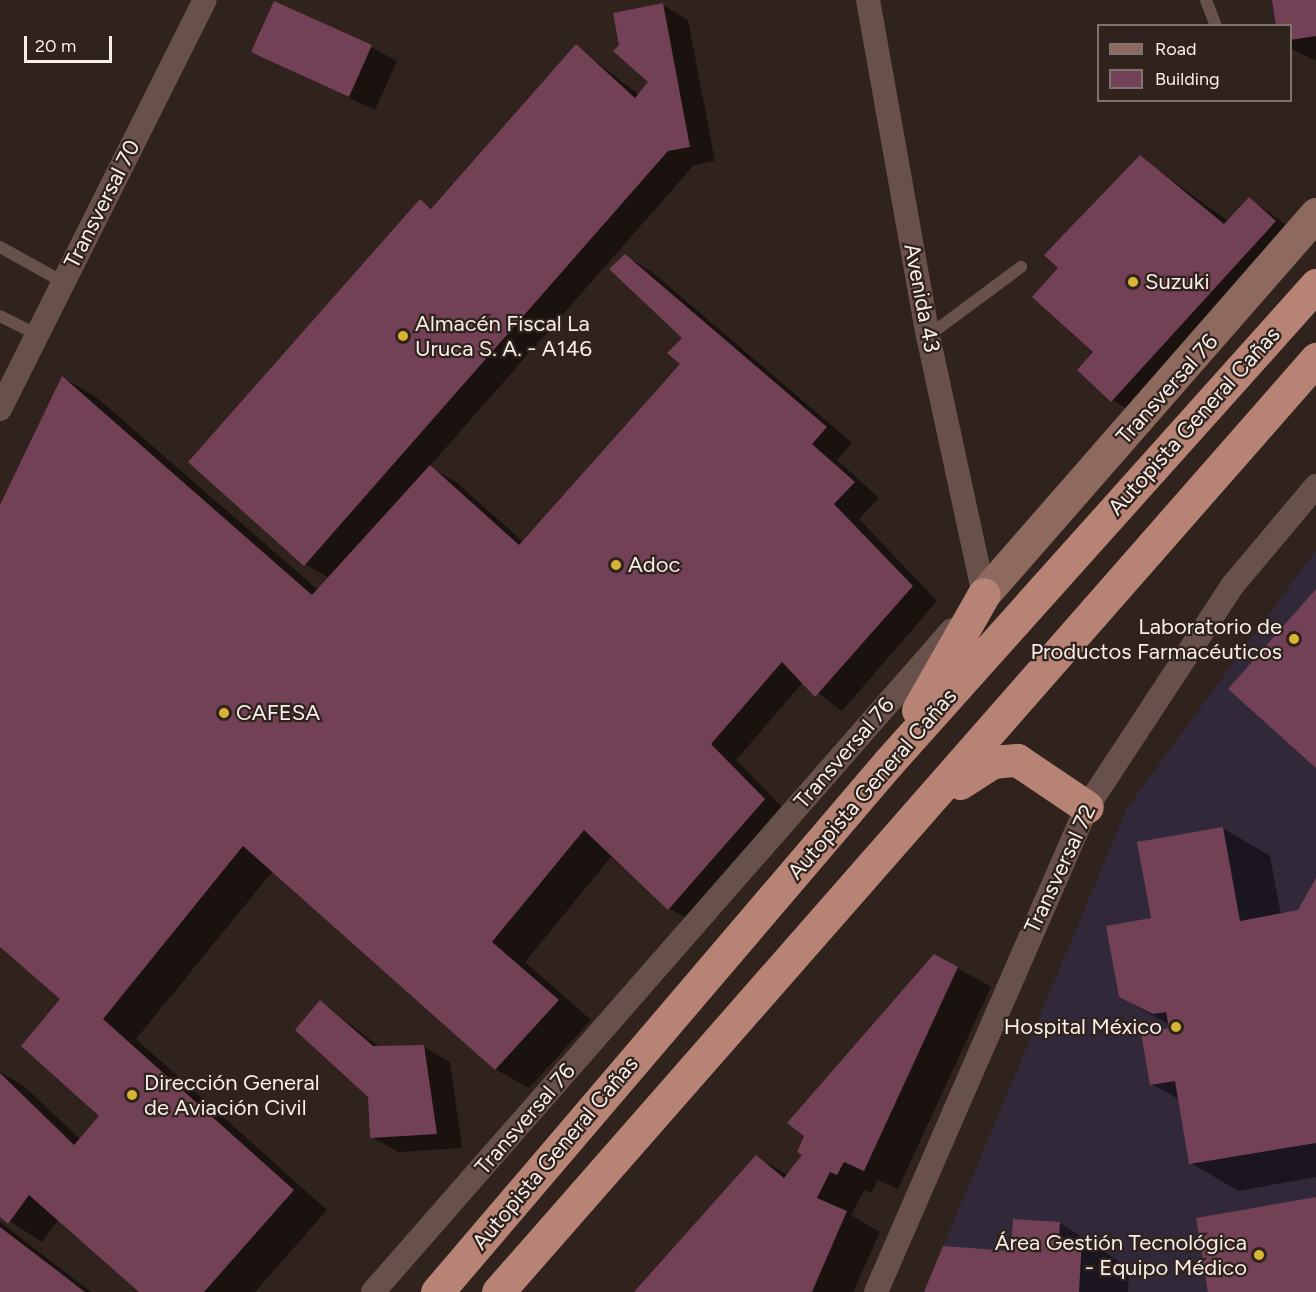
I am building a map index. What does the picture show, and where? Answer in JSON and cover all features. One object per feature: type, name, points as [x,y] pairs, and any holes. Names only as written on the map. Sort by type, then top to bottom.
[{"type":"highway","name":"Autopista General Cañas","points":[[437,1292],[888,764],[1316,285]]},
{"type":"highway","name":"Autopista General Cañas","points":[[498,1292],[1316,359]]},
{"type":"highway","points":[[888,764],[984,594]]},
{"type":"highway","points":[[922,810],[979,769],[1004,758],[1017,760],[1087,807]]},
{"type":"main road","name":"Transversal 76","points":[[984,594],[1316,214]]},
{"type":"street","name":"Transversal 70","points":[[0,408],[205,0]]},
{"type":"street","name":"Avenida 43","points":[[868,0],[928,336],[984,594]]},
{"type":"street","name":"Transversal 72","points":[[876,1292],[1087,807],[1232,586],[1316,486]]},
{"type":"street","name":"Transversal 76","points":[[373,1292],[984,594]]},
{"type":"lane","points":[[1206,0],[1215,24]]},
{"type":"lane","points":[[0,247],[63,282]]},
{"type":"lane","points":[[928,336],[1022,267]]},
{"type":"lane","points":[[0,316],[36,334]]},
{"type":"shaded area","name":"Hospital México","points":[[1316,550],[1316,1292],[924,1292],[1127,808]]},
{"type":"building","points":[[1272,0],[1316,0],[1316,36],[1292,40],[1292,24],[1276,24]]},
{"type":"building","points":[[274,1],[372,45],[349,97],[251,52]]},
{"type":"building","name":"Almacén Fiscal La Uruca S. A. - A146","points":[[663,3],[690,147],[668,151],[304,566],[188,462],[420,199],[431,209],[576,44],[635,98],[648,82],[613,51],[619,45],[613,13]]},
{"type":"building","name":"Suzuki","points":[[1140,155],[1224,224],[1249,197],[1276,221],[1111,402],[1077,370],[1093,352],[1032,297],[1058,268],[1044,255]]},
{"type":"building","points":[[625,254],[827,427],[812,444],[855,482],[834,504],[913,586],[815,697],[782,662],[711,744],[765,799],[668,910],[584,830],[492,942],[559,1000],[495,1070],[243,846],[103,1019],[294,1190],[204,1292],[139,1292],[29,1195],[8,1224],[0,1217],[0,1073],[74,1145],[99,1116],[21,1046],[60,999],[0,947],[0,505],[62,376],[312,595],[430,465],[519,545],[680,364],[667,353],[682,338],[609,269]]},
{"type":"building","name":"Laboratorio de Productos Farmacéuticos","points":[[1316,589],[1316,768],[1228,689]]},
{"type":"building","points":[[1223,827],[1240,921],[1298,910],[1316,878],[1316,1143],[1189,1164],[1175,1081],[1150,1085],[1141,1033],[1169,1028],[1166,1012],[1153,1014],[1119,997],[1106,926],[1151,918],[1137,842]]},
{"type":"building","points":[[934,954],[958,967],[864,1171],[844,1162],[837,1175],[830,1172],[817,1198],[847,1211],[812,1292],[634,1292],[756,1155],[784,1178],[802,1155],[797,1152],[804,1136],[787,1123]]},
{"type":"building","points":[[320,1000],[373,1046],[424,1045],[437,1134],[370,1138],[368,1097],[295,1030]]},
{"type":"building","name":"Área Gestión Tecnológica - Equipo Médico","points":[[1316,1197],[1316,1292],[1208,1292],[1196,1218]]},
{"type":"building","points":[[1013,1219],[1060,1222],[1059,1238],[1082,1239],[1079,1292],[924,1292],[943,1246],[1011,1251]]},
{"type":"building","points":[[0,1227],[85,1292],[0,1292]]},
{"type":"place","name":"Suzuki","points":[[1133,282]]},
{"type":"place","name":"Almacén Fiscal La Uruca S. A. - A146","points":[[403,336]]},
{"type":"place","name":"Adoc","points":[[616,565]]},
{"type":"place","name":"Laboratorio de Productos Farmacéuticos","points":[[1294,639]]},
{"type":"place","name":"CAFESA","points":[[224,713]]},
{"type":"place","name":"Hospital México","points":[[1176,1027]]},
{"type":"place","name":"Dirección General de Aviación Civil","points":[[132,1095]]},
{"type":"place","name":"Área Gestión Tecnológica - Equipo Médico","points":[[1259,1255]]}]
